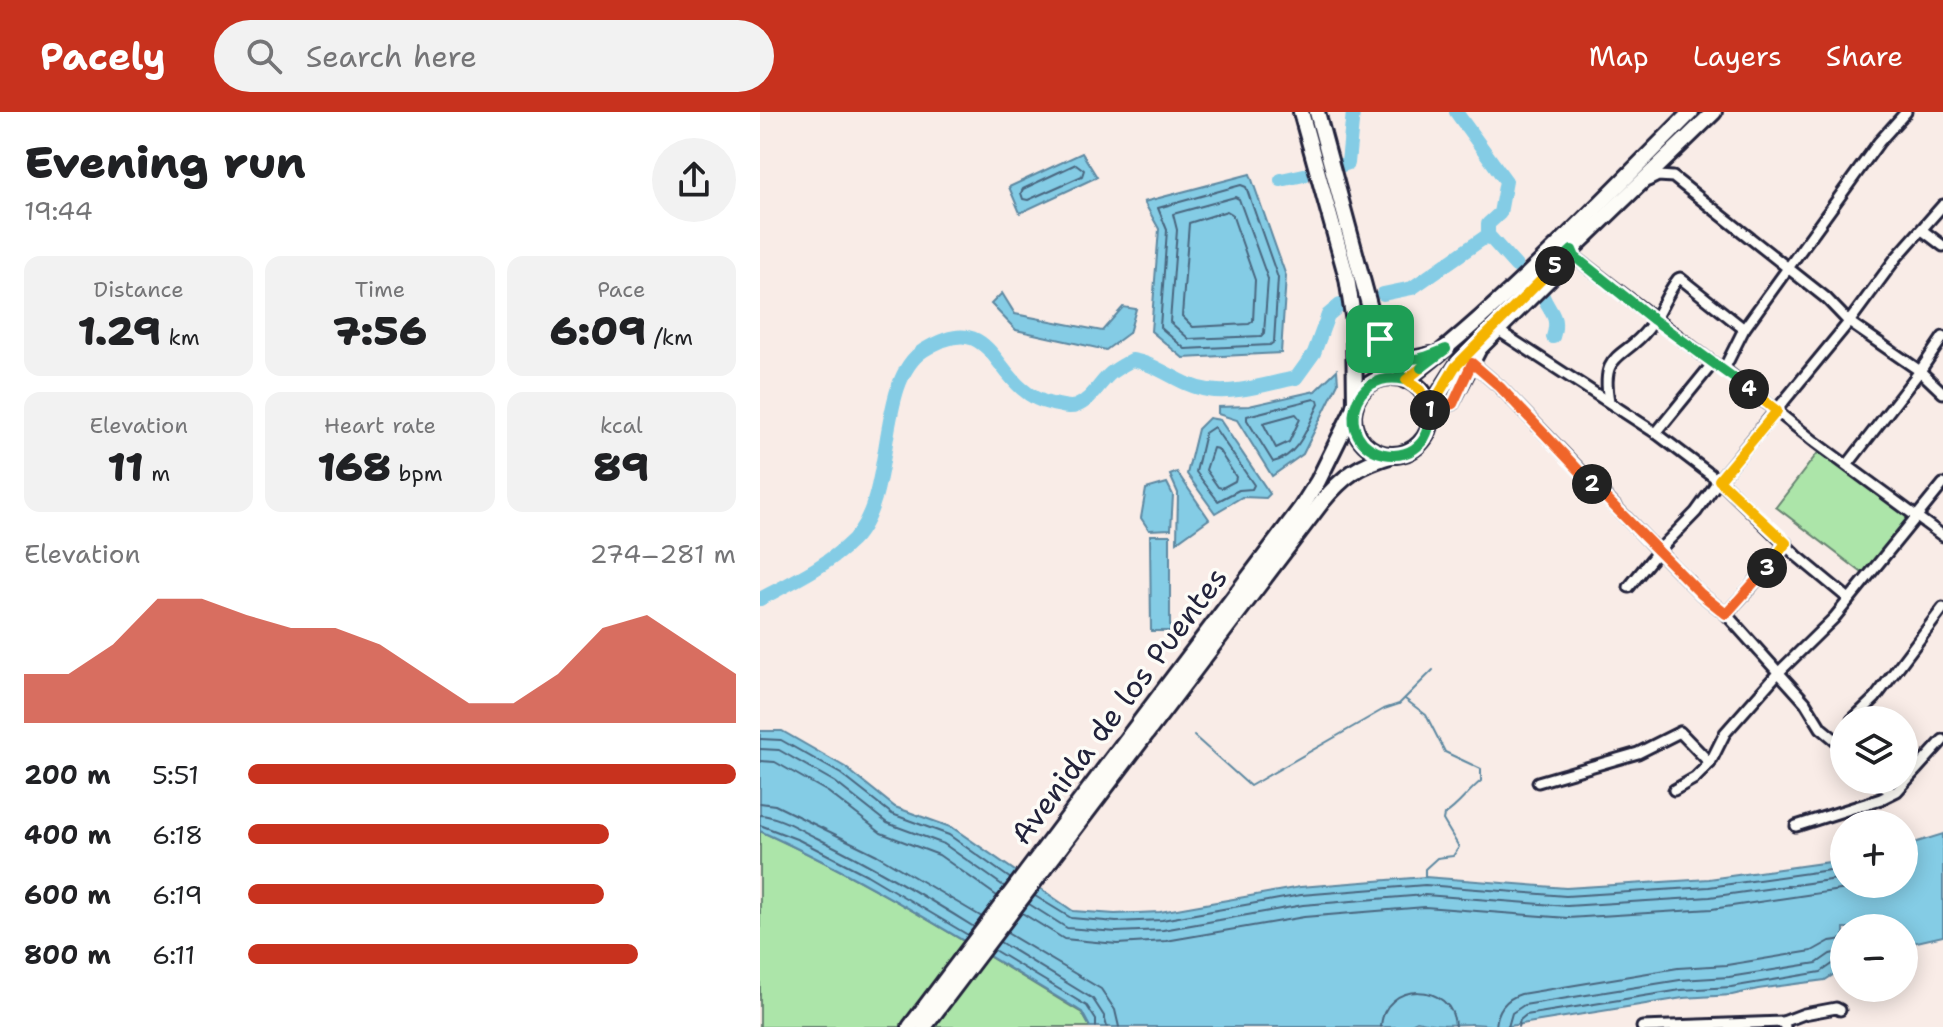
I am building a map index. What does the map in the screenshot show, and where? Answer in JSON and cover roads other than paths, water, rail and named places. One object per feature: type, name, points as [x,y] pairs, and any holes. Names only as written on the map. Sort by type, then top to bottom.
[{"type":"main road","points":[[1301,112],[1347,278],[1354,322],[1355,427],[1364,443],[1374,451],[1393,455],[1413,450],[1423,440],[1431,422],[1433,403],[1455,367],[1574,254],[1714,112]]},
{"type":"main road","points":[[1317,112],[1380,339],[1405,380]]},
{"type":"main road","points":[[1405,380],[1446,349],[1520,282],[1691,112]]},
{"type":"main road","points":[[1380,339],[1395,354],[1408,360],[1423,359],[1446,349]]},
{"type":"main road","points":[[1354,402],[1363,390],[1377,381],[1393,378],[1405,380],[1433,403]]},
{"type":"main road","name":"Avenida de los Puentes","points":[[910,1027],[924,1021],[1301,508],[1318,481],[1354,402]]},
{"type":"main road","name":"Avenida de los Puentes","points":[[1062,834],[1332,489],[1362,465],[1393,455]]},
{"type":"street","points":[[1724,369],[1744,329],[1879,142],[1906,112]]},
{"type":"street","points":[[1637,187],[1658,176],[1673,177],[1826,298],[1849,322],[1920,371],[1943,393]]},
{"type":"street","points":[[1629,587],[1696,512],[1849,322],[1896,258],[1943,205]]},
{"type":"street","points":[[1922,230],[1943,246]]},
{"type":"street","points":[[1433,403],[1453,404],[1472,363],[1574,254],[1654,320],[1724,369],[1943,536]]},
{"type":"street","points":[[1609,401],[1606,382],[1611,364],[1647,331],[1675,281],[1680,278],[1744,329]]},
{"type":"street","points":[[1499,331],[1609,401],[1719,480],[1797,556],[1849,599]]},
{"type":"street","points":[[1848,464],[1943,337]]},
{"type":"street","points":[[1472,363],[1500,387],[1701,594],[1726,614],[1805,702],[1821,728],[1830,731]]},
{"type":"street","points":[[1656,433],[1713,363]]},
{"type":"street","points":[[1674,790],[1695,778],[1710,763],[1725,733],[1778,673],[1834,618],[1943,484]]},
{"type":"street","points":[[1726,614],[1786,543]]},
{"type":"street","points":[[1867,706],[1943,608]]},
{"type":"street","points":[[1538,782],[1638,753],[1680,732],[1710,763]]},
{"type":"street","points":[[1918,770],[1943,740]]},
{"type":"street","points":[[1796,826],[1888,794]]},
{"type":"street","points":[[1642,1027],[1784,1025],[1804,1014],[1836,1008],[1840,1010]]},
{"type":"water","points":[[1082,153],[1097,177],[1020,213],[1009,187]]},
{"type":"water","points":[[1250,174],[1286,276],[1281,353],[1183,358],[1151,331],[1159,229],[1144,202]]},
{"type":"water","points":[[1002,293],[1015,314],[1102,331],[1123,307],[1136,309],[1129,333],[1106,350],[1016,330],[991,304]]},
{"type":"water","points":[[1337,370],[1338,383],[1303,454],[1272,476],[1237,420],[1218,414],[1218,407],[1249,406],[1315,391]]},
{"type":"water","points":[[1209,418],[1220,420],[1270,494],[1266,498],[1242,497],[1215,513],[1187,474],[1198,429]]},
{"type":"water","points":[[1177,472],[1209,519],[1177,542],[1178,493],[1170,475]]},
{"type":"water","points":[[1167,483],[1173,495],[1171,529],[1149,530],[1141,518],[1146,489]]},
{"type":"water","points":[[1150,535],[1170,535],[1170,631],[1151,631]]},
{"type":"water","points":[[760,731],[782,731],[845,767],[895,807],[953,828],[1073,911],[1115,914],[1160,912],[1300,887],[1425,877],[1566,888],[1709,879],[1830,862],[1830,898],[1918,898],[1918,842],[1943,834],[1943,936],[1918,942],[1918,914],[1830,914],[1830,977],[1825,980],[1732,995],[1683,998],[1503,1027],[1438,1025],[1417,1021],[1405,1027],[1090,1027],[1082,1012],[963,940],[884,894],[760,831]]},
{"type":"waterway","points":[[1342,165],[1348,163],[1353,112]]},
{"type":"waterway","points":[[1456,112],[1506,181],[1500,213],[1488,224],[1488,235],[1516,266]]},
{"type":"waterway","points":[[1281,180],[1304,175]]},
{"type":"waterway","points":[[1383,294],[1412,288],[1488,235]]},
{"type":"waterway","points":[[1542,294],[1554,319],[1553,337]]},
{"type":"waterway","points":[[760,599],[832,558],[853,540],[867,520],[876,495],[898,386],[909,365],[924,350],[948,338],[967,337],[981,343],[1016,383],[1032,396],[1067,407],[1087,400],[1111,373],[1132,360],[1198,388],[1229,391],[1296,378],[1314,353],[1328,315],[1340,305]]},
{"type":"waterway","points":[[1194,736],[1250,786],[1384,709],[1399,704],[1433,670]]},
{"type":"waterway","points":[[1405,699],[1426,715],[1445,752],[1481,769],[1481,781],[1444,815],[1443,820],[1459,847],[1453,856],[1437,858],[1425,869],[1425,877]]}]
